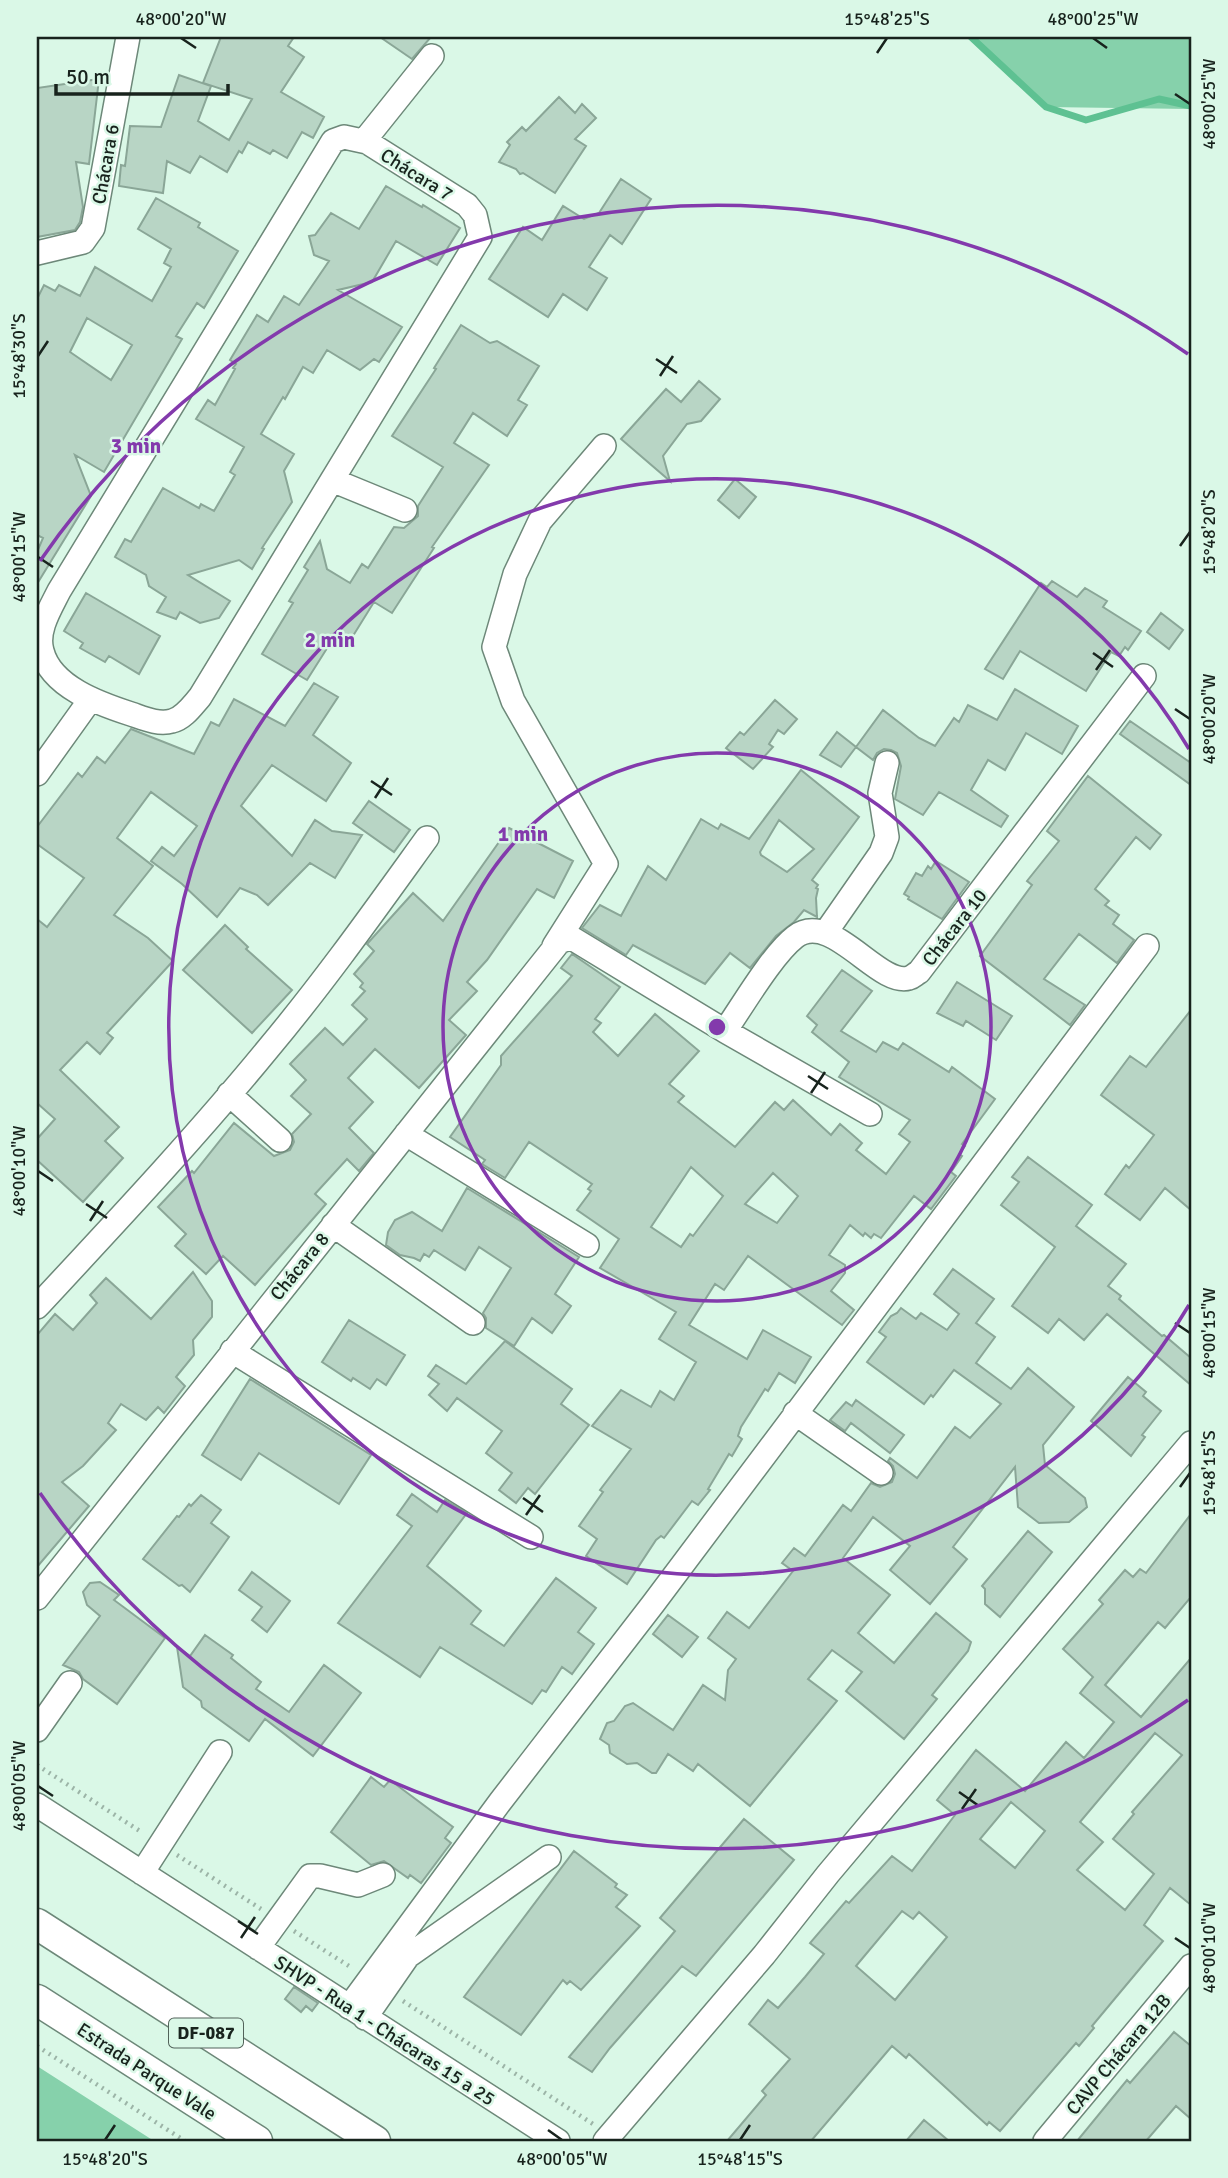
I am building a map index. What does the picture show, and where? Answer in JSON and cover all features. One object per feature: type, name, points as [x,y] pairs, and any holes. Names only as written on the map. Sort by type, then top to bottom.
[{"type":"main road","name":"DF-087","points":[[37,1924],[367,2138]]},
{"type":"main road","name":"Estrada Parque Vale","points":[[37,2000],[257,2141]]},
{"type":"street","name":"Chácara 6","points":[[37,253],[83,242],[93,228],[128,37]]},
{"type":"street","points":[[364,141],[432,56]]},
{"type":"street","name":"Chácara 7","points":[[344,136],[364,141],[467,205],[475,215],[480,237],[332,480],[200,697],[182,717],[171,722],[158,722],[90,701],[51,668],[42,653],[40,637],[59,591],[333,141],[344,136]]},
{"type":"street","name":"Chácara 8","points":[[37,1598],[560,943],[606,864],[513,701],[494,647],[516,574],[540,521],[604,446]]},
{"type":"street","points":[[332,480],[405,510]]},
{"type":"street","name":"Chácara 10","points":[[826,932],[883,971],[901,978],[909,978],[919,972],[1144,676]]},
{"type":"street","points":[[37,774],[90,701]]},
{"type":"street","points":[[724,1031],[773,962],[796,936],[806,932],[826,932],[881,853],[887,837],[880,793],[887,763]]},
{"type":"street","points":[[37,1307],[178,1153],[267,1050],[348,947],[427,838]]},
{"type":"street","points":[[560,943],[575,940],[724,1031],[870,1114]]},
{"type":"street","points":[[357,2012],[500,1802],[1147,946]]},
{"type":"street","points":[[229,1094],[280,1140]]},
{"type":"street","points":[[406,1134],[587,1245]]},
{"type":"street","points":[[333,1225],[472,1322]]},
{"type":"street","points":[[232,1351],[531,1537]]},
{"type":"street","points":[[795,1413],[881,1473]]},
{"type":"street","points":[[607,2138],[764,1955],[828,1874],[1191,1443]]},
{"type":"street","points":[[37,1730],[70,1683]]},
{"type":"street","points":[[142,1873],[220,1752]]},
{"type":"street","name":"SHVP - Rua 1 - Chácaras 15 a 25","points":[[37,1805],[558,2141]]},
{"type":"street","points":[[377,1984],[408,1956],[549,1857]]},
{"type":"street","points":[[258,1948],[310,1877],[320,1876],[358,1885],[383,1875]]},
{"type":"street","name":"CAVP Chácara 12B","points":[[1045,2141],[1191,1966]]},
{"type":"path","points":[[37,1765],[377,1984],[607,2138]]},
{"type":"path","points":[[37,2046],[185,2141]]},
{"type":"green space","points":[[971,37],[1191,37],[1191,109],[1046,107]]},
{"type":"green space","points":[[37,2066],[154,2141],[37,2141]]},
{"type":"building","points":[[221,37],[294,37],[288,46],[304,57],[281,92],[324,117],[313,138],[302,132],[287,158],[273,150],[270,154],[248,142],[242,153],[239,151],[227,172],[200,156],[190,173],[167,161],[163,193],[119,186],[121,165],[125,166],[130,126],[161,127],[179,75],[211,86],[198,121],[229,140],[252,99],[203,83]]},
{"type":"building","points":[[380,37],[431,37],[412,59]]},
{"type":"building","points":[[99,79],[89,164],[76,162],[83,207],[80,222],[75,230],[37,237],[37,88]]},
{"type":"building","points":[[559,97],[575,113],[582,104],[596,118],[575,139],[586,146],[555,193],[523,173],[520,174],[516,169],[499,162],[510,145],[507,142],[522,127],[526,131]]},
{"type":"building","points":[[621,179],[651,199],[622,244],[610,235],[589,267],[607,278],[587,310],[563,294],[548,317],[489,279],[523,227],[542,240],[563,206],[584,219],[599,213]]},
{"type":"building","points":[[386,186],[460,228],[437,265],[396,241],[372,282],[338,290],[402,327],[379,362],[374,359],[360,370],[327,350],[313,373],[303,367],[285,399],[283,397],[261,434],[294,454],[284,471],[292,502],[262,548],[264,549],[252,569],[239,560],[188,575],[230,601],[219,618],[200,623],[180,612],[176,619],[157,612],[166,597],[149,586],[146,575],[115,557],[125,539],[131,542],[163,488],[199,508],[201,504],[214,511],[235,475],[230,472],[244,447],[196,419],[208,400],[215,405],[235,369],[233,368],[236,364],[230,360],[257,315],[268,322],[284,296],[299,305],[329,261],[314,255],[309,236],[315,235],[331,213],[359,229]]},
{"type":"building","points":[[156,198],[200,223],[198,227],[238,251],[204,308],[197,303],[176,336],[182,339],[104,472],[75,455],[91,496],[37,584],[37,552],[43,538],[37,535],[37,299],[44,285],[55,291],[59,285],[80,296],[95,267],[152,301],[171,267],[164,263],[171,249],[138,229]],"holes":[[[87,318],[132,345],[111,380],[70,352]]]},
{"type":"building","points":[[461,325],[490,343],[497,341],[539,366],[518,400],[527,405],[507,436],[473,413],[454,443],[489,465],[432,547],[434,548],[392,613],[374,602],[348,644],[331,642],[307,680],[262,654],[293,603],[289,601],[308,570],[304,567],[320,541],[327,569],[350,583],[362,564],[368,568],[394,527],[404,528],[418,516],[418,506],[443,467],[392,436]]},
{"type":"building","points":[[699,381],[720,399],[701,421],[687,424],[663,456],[670,481],[621,439],[666,389],[681,402]]},
{"type":"building","points":[[735,479],[756,497],[739,518],[718,500]]},
{"type":"building","points":[[1052,581],[1077,597],[1085,588],[1107,601],[1103,607],[1141,631],[1128,650],[1125,647],[1119,656],[1111,652],[1086,691],[1020,651],[1003,679],[985,669],[1041,583],[1047,587]]},
{"type":"building","points":[[86,593],[160,636],[139,674],[109,656],[105,662],[80,648],[83,643],[64,631]]},
{"type":"building","points":[[1161,613],[1183,630],[1169,649],[1147,632]]},
{"type":"building","points":[[314,683],[338,697],[313,735],[351,763],[326,801],[272,765],[241,806],[292,856],[315,820],[332,831],[362,835],[335,878],[310,863],[268,905],[257,895],[240,888],[217,917],[182,884],[151,861],[162,847],[174,856],[197,826],[151,792],[117,838],[153,866],[114,915],[148,938],[173,961],[107,1033],[113,1038],[100,1054],[87,1042],[60,1070],[119,1127],[105,1141],[123,1158],[83,1202],[37,1160],[37,1139],[55,1119],[37,1103],[37,919],[47,927],[84,878],[37,844],[37,827],[78,773],[82,777],[97,757],[105,763],[131,729],[194,754],[211,722],[219,726],[234,699],[285,726]]},
{"type":"building","points":[[1015,689],[1078,726],[1062,754],[1026,733],[1005,770],[988,760],[971,790],[1008,816],[1001,827],[939,792],[923,815],[895,799],[901,766],[897,753],[884,749],[877,753],[873,760],[856,747],[883,710],[919,738],[935,746],[954,718],[959,722],[968,705],[997,720]]},
{"type":"building","points":[[775,700],[797,719],[784,734],[778,730],[769,744],[773,747],[753,769],[726,748],[740,732],[744,735]]},
{"type":"building","points":[[1130,721],[1191,763],[1191,785],[1120,734]]},
{"type":"building","points":[[837,732],[856,747],[841,767],[820,755]]},
{"type":"building","points":[[801,770],[859,817],[812,880],[818,885],[817,917],[804,910],[776,936],[750,968],[730,953],[705,984],[633,945],[626,955],[582,928],[600,905],[621,916],[648,866],[666,880],[701,819],[718,829],[721,824],[749,839]],"holes":[[[779,820],[814,849],[787,872],[760,852]]]},
{"type":"building","points":[[1088,776],[1161,835],[1150,849],[1136,837],[1095,889],[1109,901],[1105,905],[1119,915],[1113,924],[1134,940],[1117,963],[1079,934],[1044,979],[1085,1005],[1070,1025],[980,956],[1032,885],[1027,881],[1059,841],[1047,831]]},
{"type":"building","points":[[369,801],[410,830],[394,852],[353,823]]},
{"type":"building","points":[[509,828],[573,861],[554,898],[537,889],[487,960],[467,982],[477,991],[449,1020],[466,1035],[419,1088],[375,1049],[348,1078],[373,1102],[349,1128],[374,1153],[359,1171],[347,1159],[315,1194],[326,1204],[255,1285],[223,1256],[206,1274],[175,1246],[186,1234],[158,1207],[192,1171],[194,1173],[234,1123],[274,1156],[290,1150],[294,1142],[292,1134],[311,1114],[291,1096],[306,1080],[290,1064],[325,1028],[343,1045],[367,1019],[352,1005],[365,991],[360,987],[363,983],[354,974],[374,951],[367,944],[413,893],[443,921]]},
{"type":"building","points":[[936,861],[969,882],[942,919],[904,894],[916,873],[922,876],[928,866],[931,869]]},
{"type":"building","points":[[225,925],[248,947],[246,949],[292,990],[252,1033],[183,970]]},
{"type":"building","points":[[572,954],[620,987],[595,1019],[601,1023],[593,1032],[618,1056],[655,1014],[699,1051],[669,1084],[684,1096],[678,1102],[735,1147],[775,1102],[784,1110],[793,1100],[831,1135],[840,1124],[862,1143],[856,1150],[886,1174],[910,1142],[899,1134],[910,1120],[839,1077],[849,1062],[812,1032],[817,1025],[807,1016],[842,970],[872,991],[841,1031],[876,1052],[883,1042],[898,1050],[903,1043],[949,1072],[952,1067],[995,1099],[962,1144],[965,1146],[959,1154],[962,1156],[951,1172],[956,1176],[931,1209],[914,1196],[881,1238],[874,1234],[871,1238],[865,1233],[863,1236],[850,1225],[829,1255],[845,1265],[845,1273],[831,1291],[854,1310],[842,1325],[748,1256],[724,1290],[715,1284],[689,1325],[747,1359],[763,1330],[811,1357],[795,1383],[779,1373],[768,1391],[765,1389],[741,1427],[738,1436],[742,1439],[732,1456],[729,1454],[708,1489],[710,1490],[698,1505],[692,1501],[664,1538],[661,1536],[656,1540],[627,1584],[586,1556],[597,1539],[579,1526],[603,1492],[600,1490],[631,1449],[592,1426],[621,1390],[651,1407],[660,1391],[674,1400],[696,1362],[659,1339],[676,1312],[600,1268],[619,1239],[577,1210],[591,1191],[588,1189],[592,1184],[529,1142],[505,1178],[482,1164],[485,1160],[450,1137],[501,1065],[501,1056],[572,976],[561,968]],"holes":[[[691,1167],[723,1196],[693,1236],[690,1234],[681,1247],[651,1227]],[[773,1173],[798,1196],[777,1223],[745,1204]]]},
{"type":"building","points":[[957,982],[1012,1016],[996,1040],[966,1021],[963,1026],[937,1013]]},
{"type":"building","points":[[1191,1010],[1191,1210],[1165,1188],[1140,1220],[1105,1194],[1126,1165],[1129,1168],[1154,1135],[1101,1095],[1130,1056],[1146,1067]]},
{"type":"building","points":[[1028,1157],[1092,1205],[1076,1226],[1126,1264],[1108,1286],[1121,1296],[1119,1299],[1191,1358],[1191,1385],[1107,1314],[1084,1340],[1059,1319],[1048,1333],[1012,1306],[1055,1247],[1001,1205],[1019,1182],[1012,1177]]},
{"type":"building","points":[[467,1188],[579,1257],[555,1294],[571,1306],[552,1333],[532,1318],[514,1346],[486,1328],[483,1313],[511,1268],[479,1247],[465,1270],[434,1250],[429,1257],[424,1254],[420,1261],[400,1255],[386,1245],[388,1232],[395,1220],[412,1212],[442,1231]]},
{"type":"building","points":[[953,1269],[994,1299],[976,1323],[995,1337],[976,1363],[1011,1389],[1028,1368],[1074,1407],[1043,1445],[1045,1465],[1085,1498],[1087,1507],[1069,1522],[1039,1523],[1018,1507],[1015,1467],[953,1547],[967,1559],[930,1604],[890,1570],[910,1546],[873,1517],[843,1558],[890,1595],[858,1633],[894,1663],[936,1613],[971,1642],[968,1651],[932,1695],[937,1699],[904,1739],[846,1691],[862,1672],[832,1650],[808,1679],[837,1701],[750,1806],[698,1764],[693,1771],[668,1754],[656,1773],[652,1773],[637,1763],[627,1764],[610,1753],[609,1745],[600,1739],[607,1723],[614,1721],[625,1706],[633,1703],[673,1730],[703,1685],[725,1700],[728,1670],[736,1659],[708,1638],[727,1612],[749,1628],[793,1571],[782,1563],[794,1548],[805,1556],[843,1505],[851,1511],[871,1483],[880,1487],[892,1482],[895,1474],[888,1461],[890,1458],[917,1478],[955,1427],[970,1438],[1001,1404],[954,1370],[933,1397],[931,1395],[924,1404],[867,1362],[886,1337],[879,1332],[901,1308],[916,1319],[921,1313],[947,1330],[959,1314],[934,1294]]},
{"type":"building","points":[[193,1272],[212,1301],[212,1317],[193,1340],[194,1355],[176,1377],[185,1386],[164,1413],[158,1407],[146,1420],[121,1404],[108,1423],[116,1430],[83,1466],[62,1482],[89,1506],[37,1567],[37,1335],[55,1314],[73,1330],[97,1303],[90,1295],[106,1278],[151,1319]]},
{"type":"building","points":[[349,1320],[405,1355],[386,1385],[377,1379],[370,1389],[353,1378],[351,1381],[322,1362]]},
{"type":"building","points":[[505,1341],[572,1389],[561,1404],[589,1425],[535,1494],[528,1488],[516,1503],[499,1490],[512,1473],[486,1453],[502,1431],[457,1398],[447,1411],[429,1395],[439,1384],[428,1376],[436,1365],[466,1384]]},
{"type":"building","points":[[1128,1377],[1146,1392],[1143,1396],[1161,1411],[1142,1435],[1145,1437],[1131,1456],[1091,1421]]},
{"type":"building","points":[[250,1379],[371,1455],[339,1504],[259,1453],[241,1480],[202,1455]]},
{"type":"building","points":[[856,1400],[904,1435],[890,1453],[851,1423],[845,1431],[830,1420],[846,1402],[852,1406]]},
{"type":"building","points":[[412,1494],[437,1512],[445,1500],[467,1513],[427,1566],[481,1611],[471,1624],[504,1646],[556,1578],[596,1608],[578,1632],[594,1644],[572,1674],[562,1667],[546,1692],[542,1690],[532,1704],[440,1647],[420,1677],[338,1623],[412,1526],[397,1515]]},
{"type":"building","points":[[201,1495],[221,1510],[211,1523],[229,1537],[190,1592],[143,1559],[177,1516]]},
{"type":"building","points":[[1191,1514],[1191,1597],[1165,1628],[1158,1622],[1105,1685],[1141,1717],[1191,1658],[1191,1905],[1170,1888],[1144,1925],[1163,1941],[1092,2026],[1094,2028],[1079,2046],[1076,2043],[1000,2131],[989,2122],[987,2125],[909,2054],[906,2058],[892,2046],[811,2141],[727,2141],[766,2095],[762,2091],[790,2059],[749,2024],[768,2000],[778,2008],[805,1977],[824,1954],[810,1943],[846,1901],[849,1903],[892,1856],[912,1871],[955,1815],[937,1800],[976,1750],[1025,1791],[1066,1742],[1084,1758],[1114,1722],[1080,1693],[1093,1677],[1063,1649],[1103,1604],[1099,1600],[1125,1570],[1133,1577],[1140,1569],[1146,1573]],"holes":[[[1155,1733],[1182,1755],[1132,1812],[1134,1814],[1113,1839],[1154,1874],[1125,1910],[1077,1870],[1103,1842],[1080,1822]],[[1011,1802],[1045,1831],[1015,1868],[980,1839]],[[902,1911],[913,1919],[919,1912],[947,1937],[895,2000],[856,1966]]]},
{"type":"building","points":[[1028,1531],[1052,1552],[1000,1617],[985,1604],[985,1589],[982,1586]]},
{"type":"building","points":[[252,1572],[290,1601],[267,1632],[252,1620],[262,1607],[239,1590]]},
{"type":"building","points":[[100,1582],[119,1595],[114,1600],[165,1638],[117,1704],[83,1679],[79,1672],[63,1665],[100,1616],[87,1605],[83,1592],[90,1583]]},
{"type":"building","points":[[668,1615],[698,1637],[682,1657],[653,1634]]},
{"type":"building","points":[[205,1635],[233,1655],[231,1658],[261,1682],[256,1689],[289,1712],[324,1665],[361,1693],[313,1756],[265,1719],[249,1741],[202,1707],[201,1701],[183,1687],[177,1647],[190,1656]]},
{"type":"building","points":[[371,1777],[384,1787],[390,1780],[453,1827],[445,1838],[451,1843],[421,1883],[410,1875],[408,1878],[384,1861],[371,1865],[331,1832]]},
{"type":"building","points":[[744,1819],[794,1860],[696,1976],[682,1966],[592,2072],[569,2057],[675,1931],[660,1918]]},
{"type":"building","points":[[574,1851],[627,1895],[616,1907],[640,1926],[581,1990],[570,1981],[567,1984],[563,1980],[521,2035],[464,1997]]},
{"type":"building","points":[[294,1987],[318,2003],[312,2011],[306,2006],[301,2012],[285,1999]]},
{"type":"building","points":[[1174,2032],[1191,2046],[1191,2119],[1176,2106],[1146,2141],[1077,2141],[1127,2080],[1130,2083]]},
{"type":"building","points":[[924,2120],[949,2141],[906,2141]]},
{"type":"waterway","points":[[971,37],[1046,107],[1086,120],[1159,99],[1191,106]]}]
